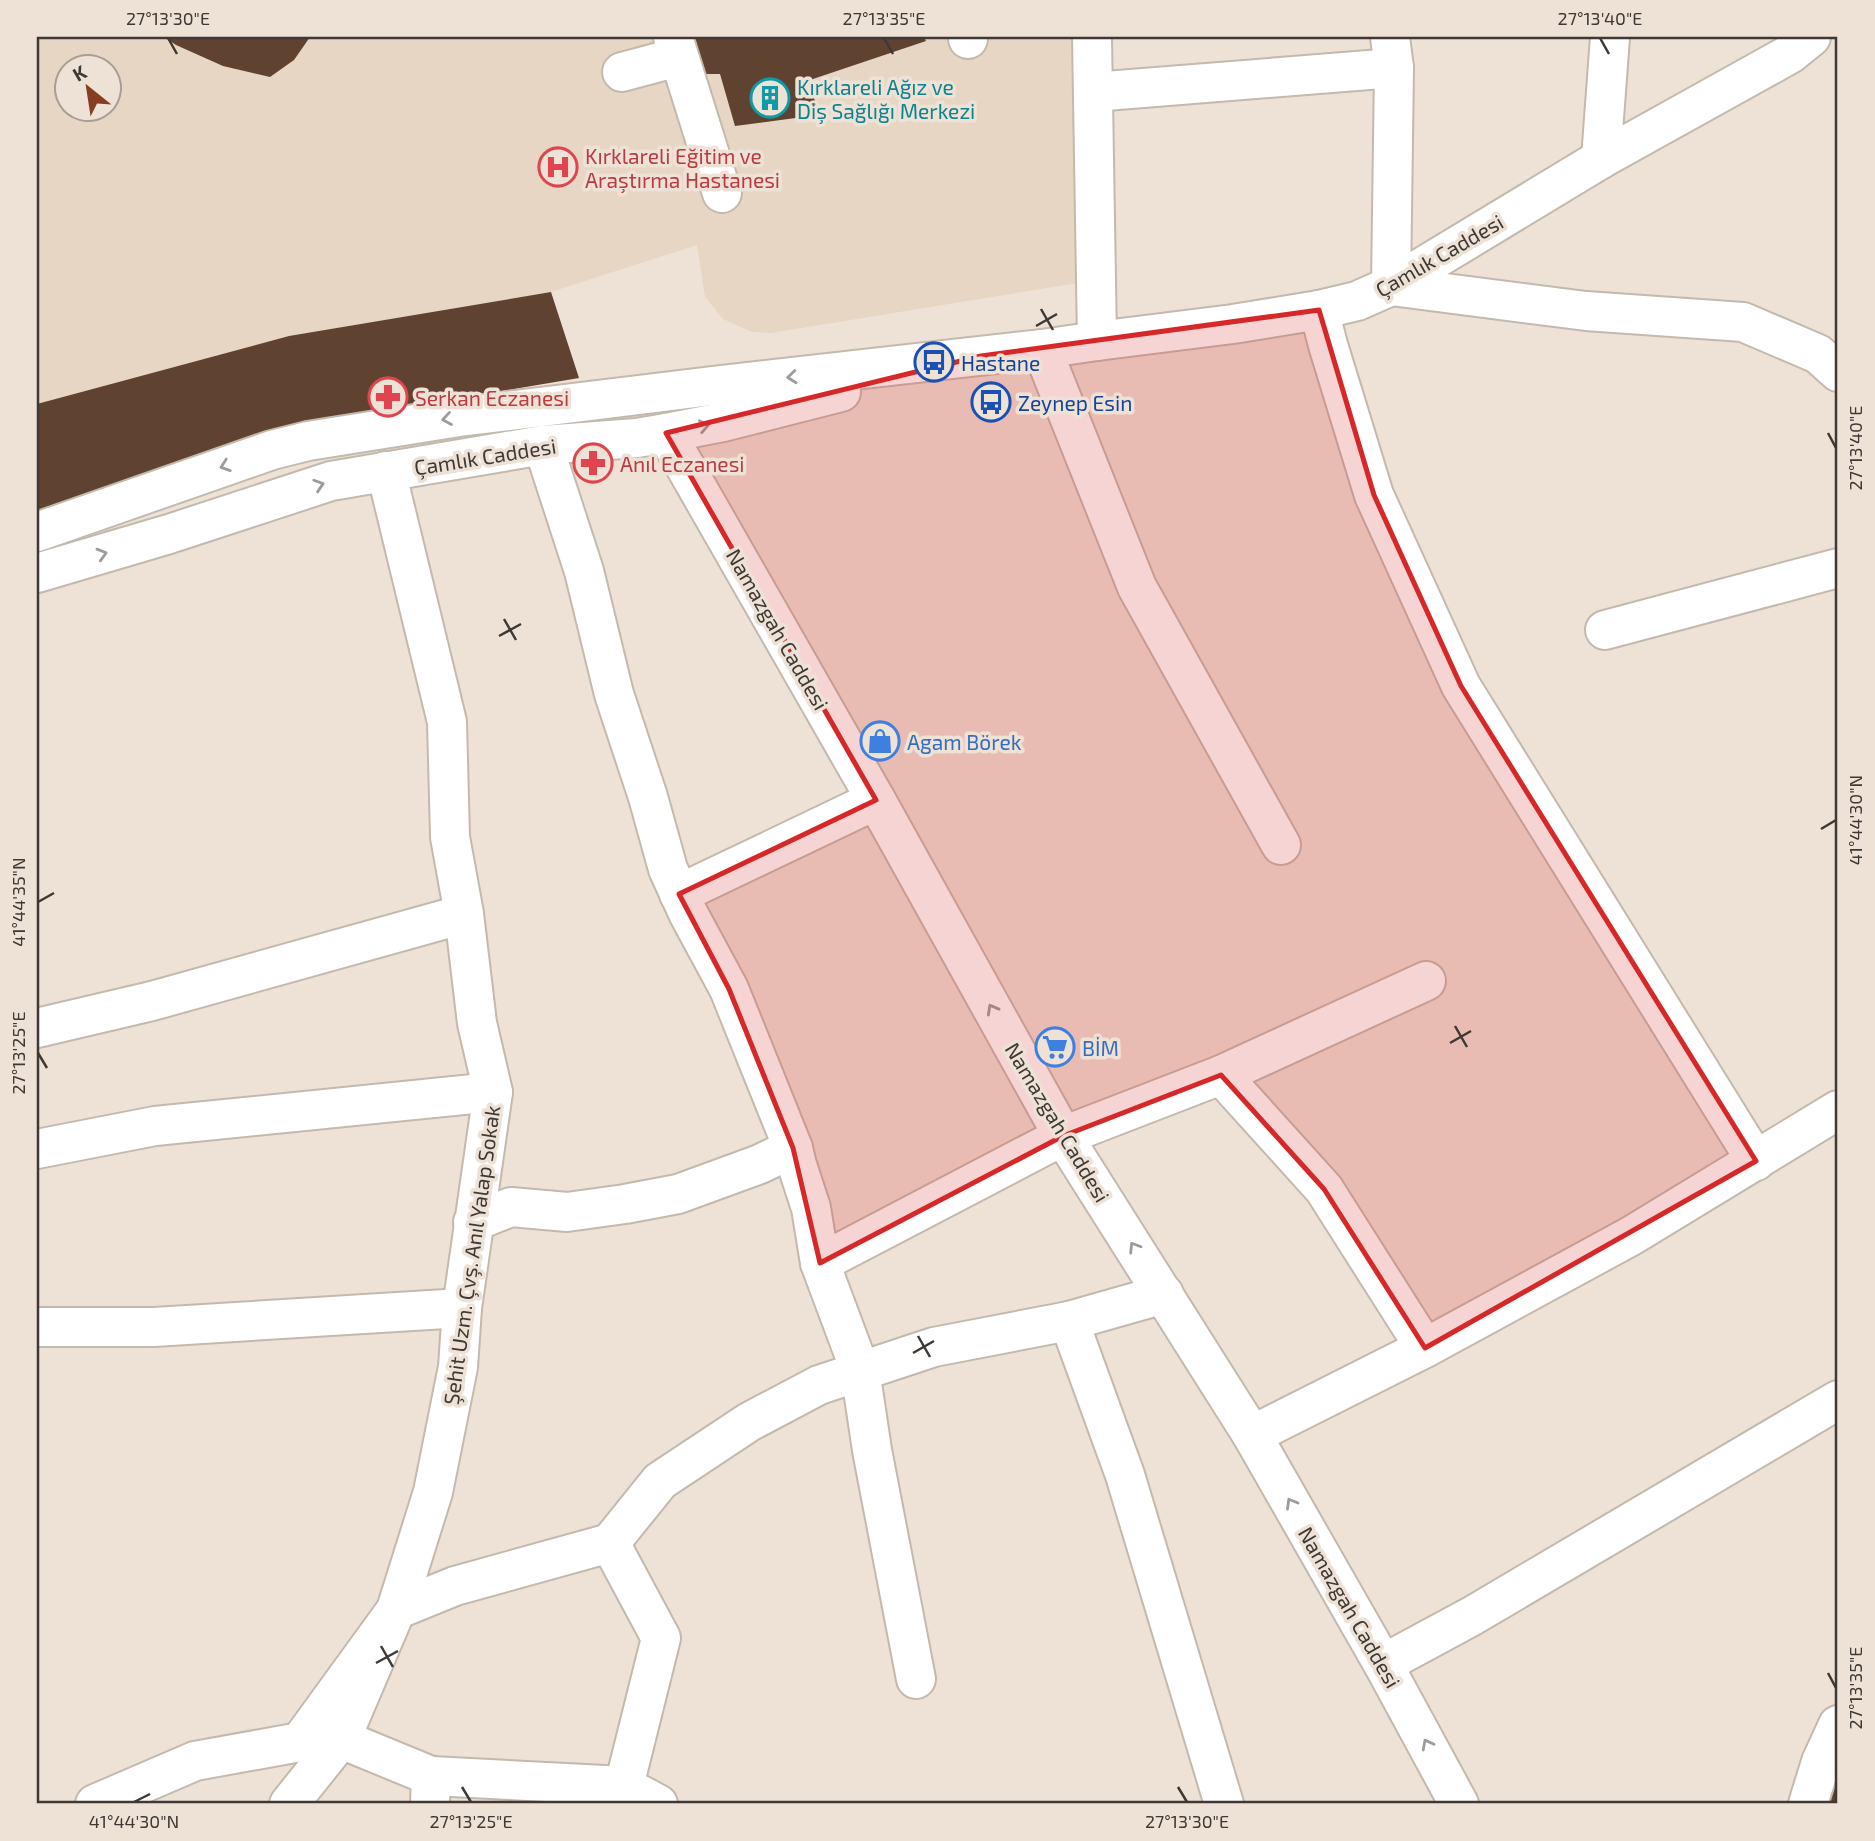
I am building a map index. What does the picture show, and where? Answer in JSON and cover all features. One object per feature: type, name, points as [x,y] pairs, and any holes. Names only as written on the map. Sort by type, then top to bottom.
[{"type":"street","points":[[1091,37],[1097,341]]},
{"type":"street","points":[[1601,159],[1610,37]]},
{"type":"street","name":"Çamlık Caddesi","points":[[37,532],[272,450],[308,441],[459,417],[1233,324],[1357,301],[1391,286],[1601,159],[1790,54],[1811,37]]},
{"type":"street","points":[[622,72],[675,47],[722,193]]},
{"type":"street","points":[[1093,92],[1392,52],[1391,286],[1586,311],[1743,322],[1818,354],[1838,372]]},
{"type":"street","points":[[1319,310],[1374,495],[1461,686],[1756,1161]]},
{"type":"street","points":[[1042,349],[1137,587],[1281,845]]},
{"type":"street","name":"Çamlık Caddesi","points":[[37,573],[169,534],[331,481],[543,445],[637,438],[666,433],[723,422],[981,356]]},
{"type":"street","name":"Namazgah Caddesi","points":[[666,433],[876,800],[1063,1136],[1252,1435],[1383,1664],[1459,1804]]},
{"type":"street","points":[[543,445],[584,571],[614,694],[648,797],[668,869],[729,989],[793,1148],[811,1208],[820,1263],[860,1370],[916,1679]]},
{"type":"street","name":"Şehit Uzm. Çvş. Anıl Yalap Sokak","points":[[289,1804],[341,1739],[396,1610],[433,1492],[458,1367],[462,1308],[493,1092],[477,1023],[464,914],[450,837],[447,722],[386,471]]},
{"type":"street","points":[[1605,631],[1838,568]]},
{"type":"street","points":[[679,894],[876,800]]},
{"type":"street","points":[[37,1028],[152,1001],[464,914]]},
{"type":"street","points":[[820,1263],[1063,1136],[1221,1075],[1426,981]]},
{"type":"street","points":[[1221,1075],[1324,1189],[1425,1348]]},
{"type":"street","points":[[37,1149],[155,1126],[493,1092]]},
{"type":"street","points":[[1252,1435],[1425,1348],[1631,1236],[1838,1110]]},
{"type":"street","points":[[473,1222],[511,1207],[567,1212],[678,1194],[760,1164],[793,1148]]},
{"type":"street","points":[[94,1804],[195,1761],[300,1742],[396,1610],[455,1586],[610,1543],[660,1481],[750,1422],[819,1385],[934,1346],[1069,1321],[1164,1294]]},
{"type":"street","points":[[37,1327],[154,1327],[462,1308]]},
{"type":"street","points":[[1069,1321],[1125,1475],[1224,1804]]},
{"type":"street","points":[[1383,1664],[1472,1616],[1838,1400]]},
{"type":"street","points":[[610,1543],[661,1638],[624,1786]]},
{"type":"street","points":[[1808,1804],[1821,1762],[1838,1725]]},
{"type":"street","points":[[341,1739],[430,1790],[624,1786],[658,1804]]},
{"type":"highlighted area","points":[[1319,310],[1374,495],[1461,686],[1756,1161],[1425,1348],[1324,1189],[1221,1075],[1063,1136],[820,1263],[793,1148],[729,989],[679,894],[876,800],[666,433],[981,356]]},
{"type":"shaded area","name":"Kırklareli Eğitim ve Araştırma Hastanesi","points":[[37,37],[1071,37],[1084,225],[1083,282],[771,333],[752,332],[723,319],[705,297],[697,245],[551,292],[289,336],[37,412]]},
{"type":"building","points":[[164,37],[310,37],[294,60],[270,77],[223,66]]},
{"type":"building","name":"Kırklareli Ağız ve Diş Sağlığı Merkezi","points":[[695,37],[924,37],[926,41],[810,80],[818,115],[735,126],[720,74],[704,74]]},
{"type":"building","points":[[551,292],[579,378],[291,427],[37,515],[37,404],[289,336]]},
{"type":"building","points":[[1838,1743],[1838,1804],[1811,1804]]},
{"type":"place","name":"Kırklareli Ağız ve Diş Sağlığı Merkezi","points":[[770,98]]},
{"type":"place","name":"Kırklareli Eğitim ve Araştırma Hastanesi","points":[[558,167]]},
{"type":"place","name":"Hastane","points":[[934,362]]},
{"type":"place","name":"Serkan Eczanesi","points":[[388,397]]},
{"type":"place","name":"Zeynep Esin","points":[[991,402]]},
{"type":"place","name":"Anıl Eczanesi","points":[[593,463]]},
{"type":"place","name":"Agam Börek","points":[[880,741]]},
{"type":"place","name":"BİM","points":[[1055,1047]]}]
